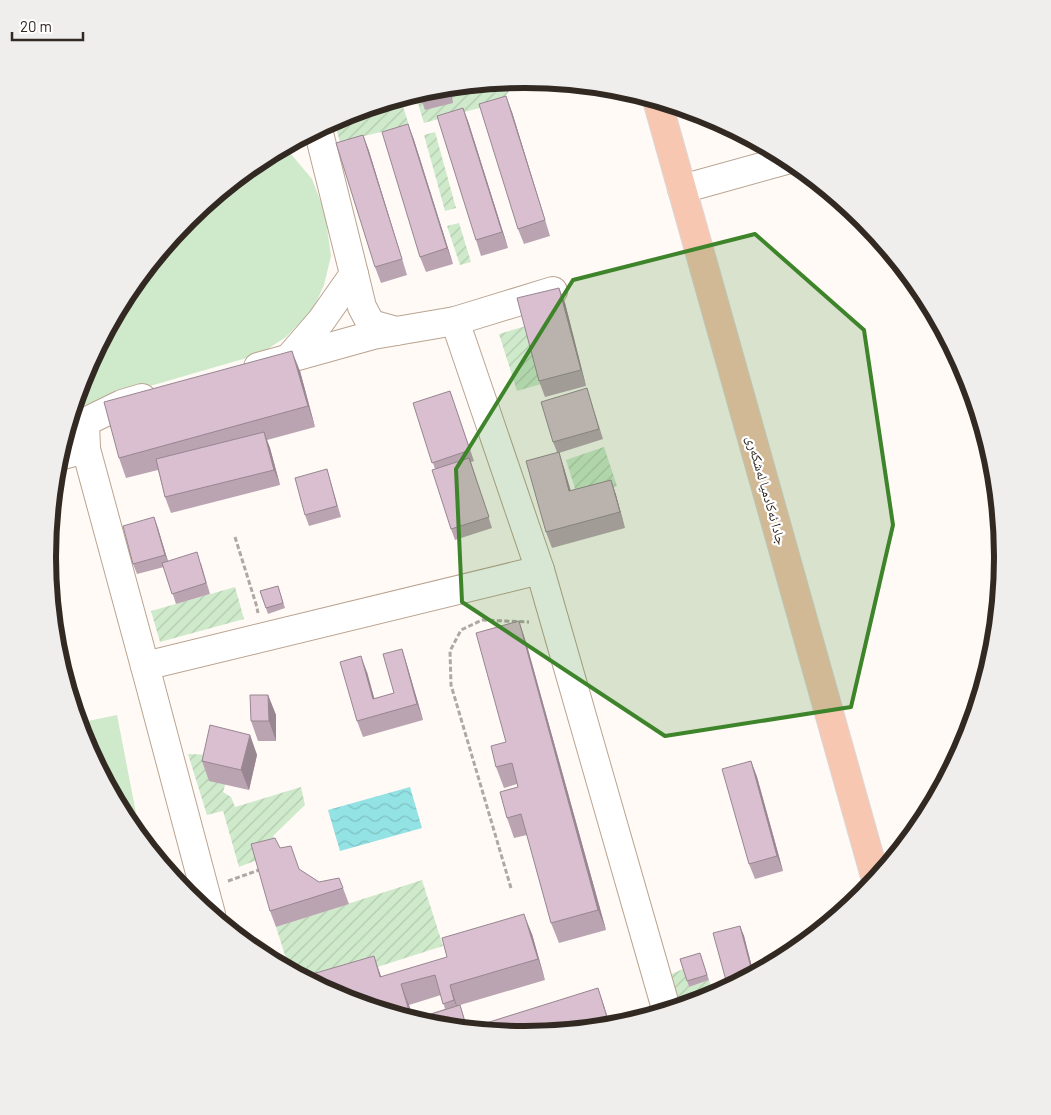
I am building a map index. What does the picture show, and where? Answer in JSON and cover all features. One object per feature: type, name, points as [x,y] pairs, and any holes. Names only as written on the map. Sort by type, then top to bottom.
[{"type":"main road","name":"جادا ئه‌كادميا له‌شكه‌رى","points":[[659,108],[874,872]]},
{"type":"street","points":[[320,136],[362,307],[371,324],[396,332]]},
{"type":"street","points":[[682,189],[778,162]]},
{"type":"street","points":[[288,359],[321,321],[354,274]]},
{"type":"street","points":[[232,374],[373,335],[455,321],[554,291]]},
{"type":"street","points":[[455,321],[540,570],[665,1005]]},
{"type":"street","points":[[168,391],[122,404],[85,422],[86,449],[207,901]]},
{"type":"street","points":[[68,454],[86,449]]},
{"type":"street","points":[[145,666],[540,570]]},
{"type":"path","points":[[235,537],[256,604],[260,628],[239,643]]},
{"type":"path","points":[[511,888],[451,685],[450,651],[461,630],[482,620],[528,622],[559,636]]},
{"type":"path","points":[[207,902],[260,870]]},
{"type":"highlighted area","points":[[755,234],[864,330],[893,525],[851,707],[665,736],[462,602],[456,469],[573,280]]},
{"type":"green space","points":[[511,88],[501,102],[424,123],[417,101],[464,92]]},
{"type":"green space","points":[[402,105],[409,125],[340,142],[336,129]]},
{"type":"green space","points":[[435,132],[456,208],[445,211],[424,135]]},
{"type":"green space","points":[[289,152],[312,179],[325,213],[331,256],[324,285],[313,309],[286,337],[260,354],[81,406],[92,378],[119,323],[153,272],[173,248],[216,205],[240,185]]},
{"type":"green space","points":[[459,223],[471,262],[460,265],[447,226]]},
{"type":"green space","points":[[526,326],[541,384],[517,391],[499,334]]},
{"type":"green space","points":[[604,447],[617,486],[578,498],[566,460]]},
{"type":"green space","points":[[235,587],[244,619],[160,642],[151,611]]},
{"type":"green space","points":[[117,715],[136,813],[132,814],[119,792],[86,721]]},
{"type":"green space","points":[[188,754],[216,755],[225,785],[223,792],[231,797],[235,807],[301,787],[305,805],[273,836],[281,853],[239,867],[223,811],[207,815]]},
{"type":"green space","points":[[422,880],[443,946],[328,983],[287,962],[276,927]]},
{"type":"green space","points":[[683,969],[689,987],[709,980],[711,988],[665,1005],[658,980]]},
{"type":"water","points":[[410,787],[422,828],[340,851],[328,810]]},
{"type":"building","points":[[506,96],[545,220],[518,229],[479,104]]},
{"type":"building","points":[[463,108],[502,232],[476,240],[437,116]]},
{"type":"building","points":[[408,124],[447,248],[420,257],[382,132]]},
{"type":"building","points":[[363,135],[402,259],[375,267],[336,143]]},
{"type":"building","points":[[559,288],[581,370],[539,381],[517,298]]},
{"type":"building","points":[[292,351],[308,406],[119,458],[104,402]]},
{"type":"building","points":[[587,388],[599,429],[553,442],[541,402]]},
{"type":"building","points":[[450,391],[470,450],[432,463],[413,403]]},
{"type":"building","points":[[264,432],[274,470],[165,497],[156,459]]},
{"type":"building","points":[[559,452],[569,491],[611,480],[620,512],[546,532],[526,461]]},
{"type":"building","points":[[469,458],[489,517],[451,529],[432,470]]},
{"type":"building","points":[[327,469],[337,506],[305,515],[295,478]]},
{"type":"building","points":[[154,517],[165,555],[133,564],[123,526]]},
{"type":"building","points":[[197,552],[206,583],[172,594],[162,563]]},
{"type":"building","points":[[278,586],[283,603],[266,608],[260,591]]},
{"type":"building","points":[[519,621],[598,910],[551,923],[521,814],[507,818],[500,792],[518,787],[512,763],[496,767],[491,746],[506,742],[476,633]]},
{"type":"building","points":[[402,649],[417,704],[357,721],[340,662],[361,656],[373,699],[394,693],[383,654]]},
{"type":"building","points":[[250,695],[268,695],[269,721],[251,721]]},
{"type":"building","points":[[210,725],[250,735],[241,770],[202,761]]},
{"type":"building","points":[[751,761],[777,856],[749,864],[722,769]]},
{"type":"building","points":[[275,838],[280,848],[291,846],[299,869],[319,882],[339,878],[343,888],[270,911],[251,844]]},
{"type":"building","points":[[524,914],[538,959],[450,985],[454,1000],[443,1004],[435,975],[401,984],[410,1012],[346,991],[311,974],[374,956],[380,977],[447,957],[442,938]]},
{"type":"building","points":[[740,926],[751,969],[726,981],[713,933]]},
{"type":"building","points":[[700,953],[707,975],[687,981],[680,959]]},
{"type":"building","points":[[598,988],[608,1020],[556,1026],[526,1027],[481,1025]]},
{"type":"building","points":[[460,1005],[465,1023],[425,1016]]}]
